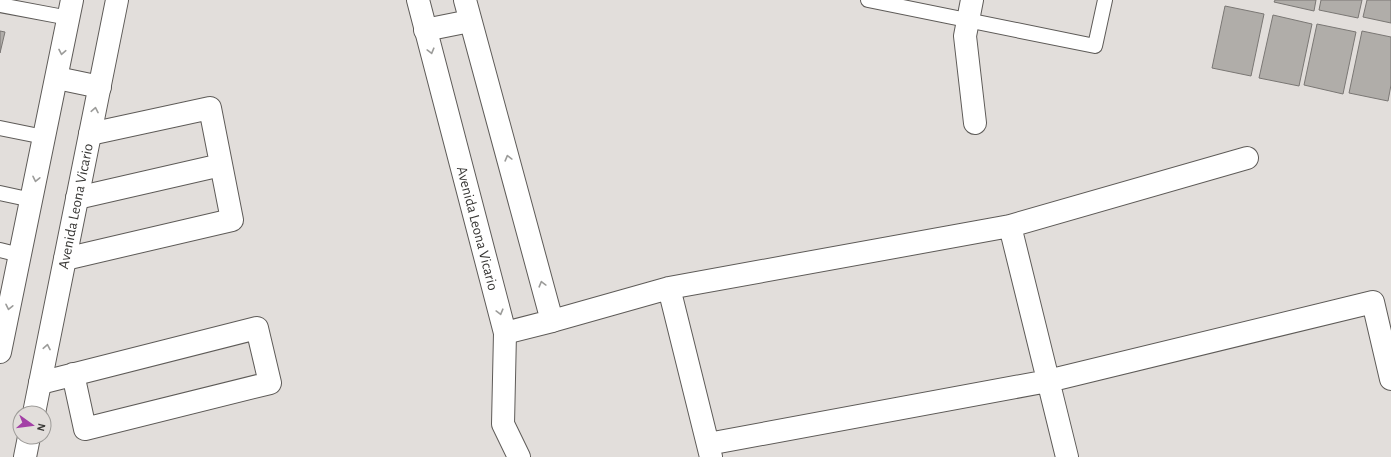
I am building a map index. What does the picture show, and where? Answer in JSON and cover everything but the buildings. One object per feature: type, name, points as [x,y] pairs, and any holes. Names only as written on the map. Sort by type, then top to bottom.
[{"type":"street","name":"Avenida Leona Vicario","points":[[36,405],[117,0]]},
{"type":"street","name":"Avenida Leona Vicario","points":[[418,0],[505,333],[503,424],[519,457]]},
{"type":"street","points":[[0,352],[10,252],[32,200],[70,9]]},
{"type":"street","points":[[425,30],[468,10],[552,321]]},
{"type":"street","points":[[970,10],[965,36],[974,123]]},
{"type":"street","points":[[57,78],[100,87]]},
{"type":"street","points":[[65,259],[232,220],[210,108],[90,134]]},
{"type":"street","points":[[505,333],[669,288],[1010,226],[1247,158]]},
{"type":"street","points":[[77,198],[221,165]]},
{"type":"street","points":[[1010,226],[1067,457]]},
{"type":"street","points":[[669,288],[709,450],[1048,381],[1373,302],[1391,379]]},
{"type":"street","points":[[40,383],[74,374],[257,328],[270,383],[85,429],[74,374]]},
{"type":"street","points":[[25,457],[27,445]]},
{"type":"lane","points":[[868,0],[970,10],[1095,46],[1105,0]]},
{"type":"lane","points":[[0,5],[70,9]]},
{"type":"lane","points":[[0,128],[44,137]]},
{"type":"lane","points":[[0,193],[32,200]]}]
